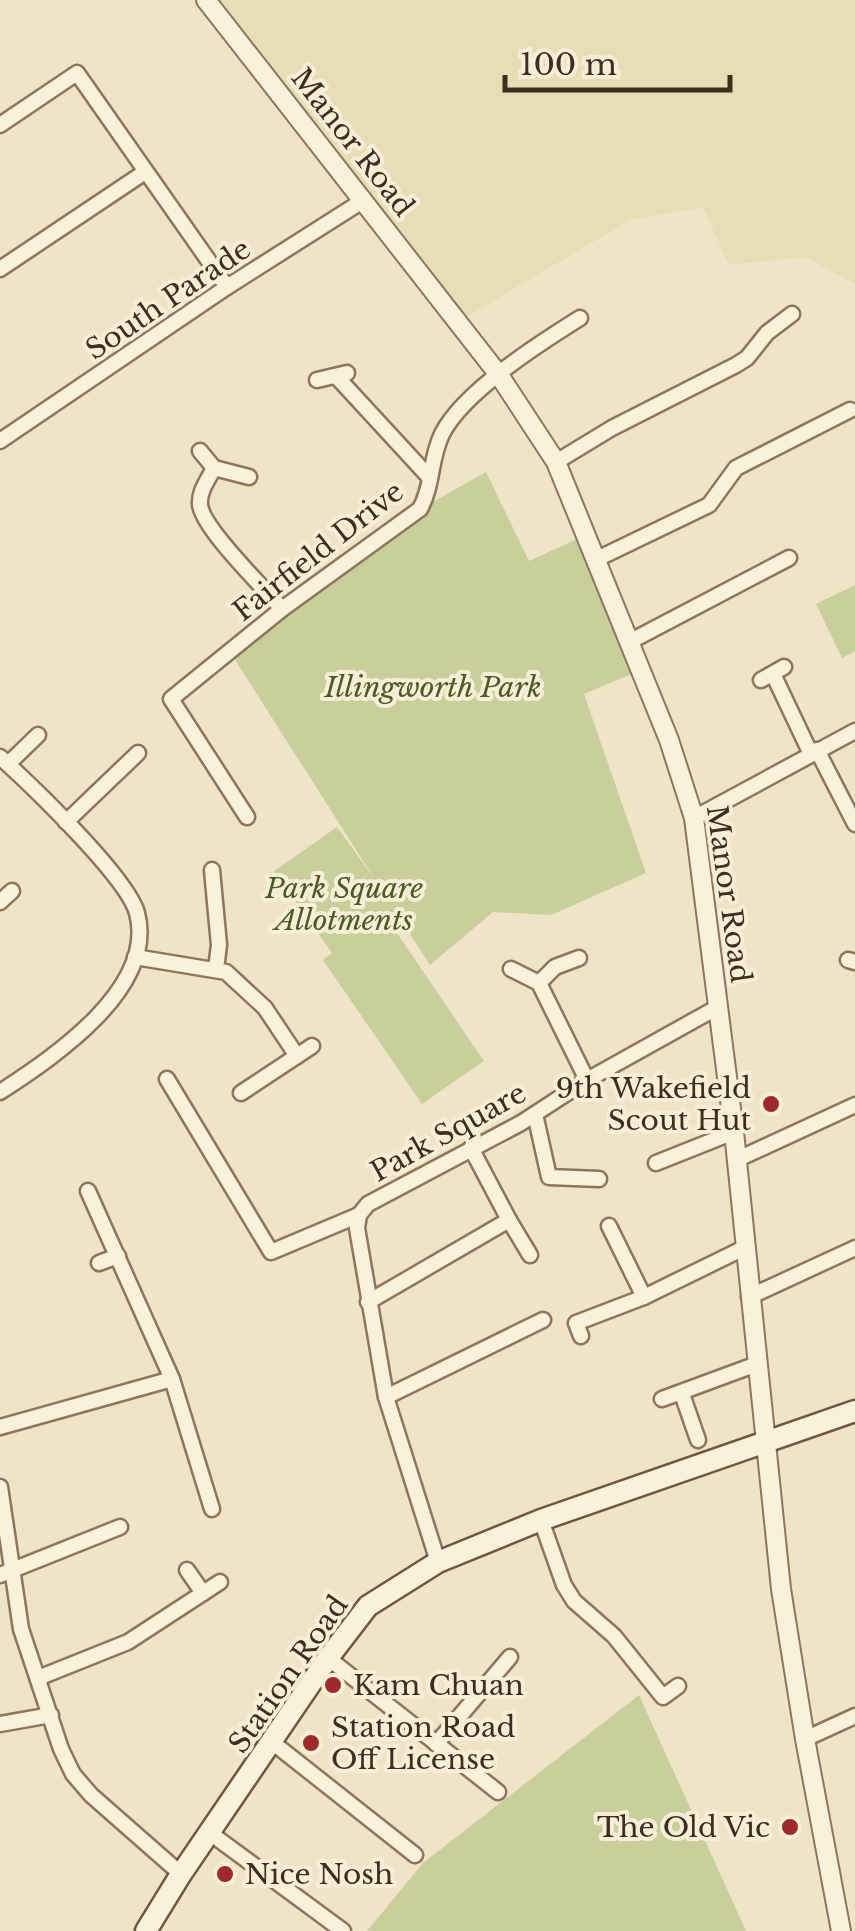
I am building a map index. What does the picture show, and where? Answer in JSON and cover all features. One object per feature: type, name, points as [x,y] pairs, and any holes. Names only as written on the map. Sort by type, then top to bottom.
[{"type":"main road","name":"Station Road","points":[[146,1931],[328,1658],[368,1606],[438,1562],[541,1520],[855,1411]]},
{"type":"street","name":"Manor Road","points":[[206,0],[500,375],[556,462],[668,740],[694,818],[734,1132],[782,1589],[804,1739],[842,1931]]},
{"type":"street","points":[[0,125],[77,73],[228,286]]},
{"type":"street","points":[[0,269],[145,172]]},
{"type":"street","name":"South Parade","points":[[0,441],[228,286],[364,200]]},
{"type":"street","points":[[556,462],[612,428],[736,366],[747,358],[756,343],[792,314]]},
{"type":"street","name":"Fairfield Drive","points":[[247,817],[171,699],[282,609],[420,509],[441,436],[453,416],[500,375],[580,318]]},
{"type":"street","points":[[317,380],[342,374],[430,478]]},
{"type":"street","points":[[597,559],[709,505],[736,468],[850,410]]},
{"type":"street","points":[[200,451],[214,468],[249,477]]},
{"type":"street","points":[[214,468],[199,501],[207,523],[282,609]]},
{"type":"street","points":[[629,642],[789,558]]},
{"type":"street","points":[[773,674],[855,824]]},
{"type":"street","points":[[694,818],[855,731]]},
{"type":"street","points":[[0,1092],[57,1054],[119,992],[130,975],[140,935],[137,912],[128,894],[66,822],[4,760],[38,734]]},
{"type":"street","points":[[66,822],[138,753]]},
{"type":"street","points":[[212,870],[219,945],[216,969]]},
{"type":"street","points":[[135,957],[216,969],[239,982],[265,1008],[297,1056]]},
{"type":"street","points":[[538,983],[555,967],[579,958]]},
{"type":"street","points":[[511,969],[538,983],[587,1080]]},
{"type":"street","name":"Park Square","points":[[438,1562],[386,1397],[368,1302],[358,1214],[368,1204],[535,1114],[587,1080],[718,1007]]},
{"type":"street","points":[[241,1093],[312,1046]]},
{"type":"street","points":[[167,1079],[271,1252],[358,1214]]},
{"type":"street","points":[[736,1160],[855,1105]]},
{"type":"street","points":[[535,1114],[548,1178],[599,1179]]},
{"type":"street","points":[[656,1163],[734,1132]]},
{"type":"street","points":[[471,1148],[530,1255]]},
{"type":"street","points":[[88,1191],[172,1379],[212,1510]]},
{"type":"street","points":[[368,1302],[510,1220]]},
{"type":"street","points":[[609,1226],[644,1297]]},
{"type":"street","points":[[581,1336],[576,1323],[644,1297],[744,1248]]},
{"type":"street","points":[[749,1297],[855,1248]]},
{"type":"street","points":[[99,1263],[118,1256]]},
{"type":"street","points":[[386,1397],[544,1320]]},
{"type":"street","points":[[662,1399],[757,1364]]},
{"type":"street","points":[[0,1427],[172,1379]]},
{"type":"street","points":[[682,1394],[698,1440]]},
{"type":"street","points":[[186,1486],[202,1482]]},
{"type":"street","points":[[0,1487],[6,1573],[21,1629],[73,1774],[91,1795],[181,1874]]},
{"type":"street","points":[[541,1520],[574,1601],[614,1636],[662,1697],[678,1686]]},
{"type":"street","points":[[6,1573],[120,1528]]},
{"type":"street","points":[[187,1570],[204,1594]]},
{"type":"street","points":[[38,1678],[128,1642],[220,1582]]},
{"type":"street","points":[[436,1744],[510,1657]]},
{"type":"street","points":[[328,1658],[498,1792]]},
{"type":"street","points":[[0,1724],[51,1715]]},
{"type":"street","points":[[804,1739],[855,1716]]},
{"type":"street","points":[[272,1742],[414,1855]]},
{"type":"street","points":[[210,1834],[343,1931]]},
{"type":"shaded area","points":[[206,0],[855,0],[855,284],[805,257],[729,265],[703,207],[630,220],[458,322]]},
{"type":"green space","name":"Illingworth Park","points":[[486,472],[529,561],[577,539],[597,559],[641,670],[584,694],[646,873],[551,915],[493,912],[430,965],[397,914],[388,920],[484,1061],[422,1104],[323,960],[332,953],[274,871],[337,827],[374,878],[230,652],[420,509]]},
{"type":"green space","points":[[855,585],[855,651],[842,658],[816,604]]},
{"type":"green space","points":[[639,1695],[746,1931],[367,1931],[423,1863]]},
{"type":"place","name":"9th Wakefield Scout Hut","points":[[771,1104]]},
{"type":"place","name":"Kam Chuan","points":[[333,1685]]},
{"type":"place","name":"Station Road Off License","points":[[311,1743]]},
{"type":"place","name":"The Old Vic","points":[[790,1827]]},
{"type":"place","name":"Nice Nosh","points":[[225,1874]]},
{"type":"park label","name":"Park Square Allotments","points":[[344,904]]}]
